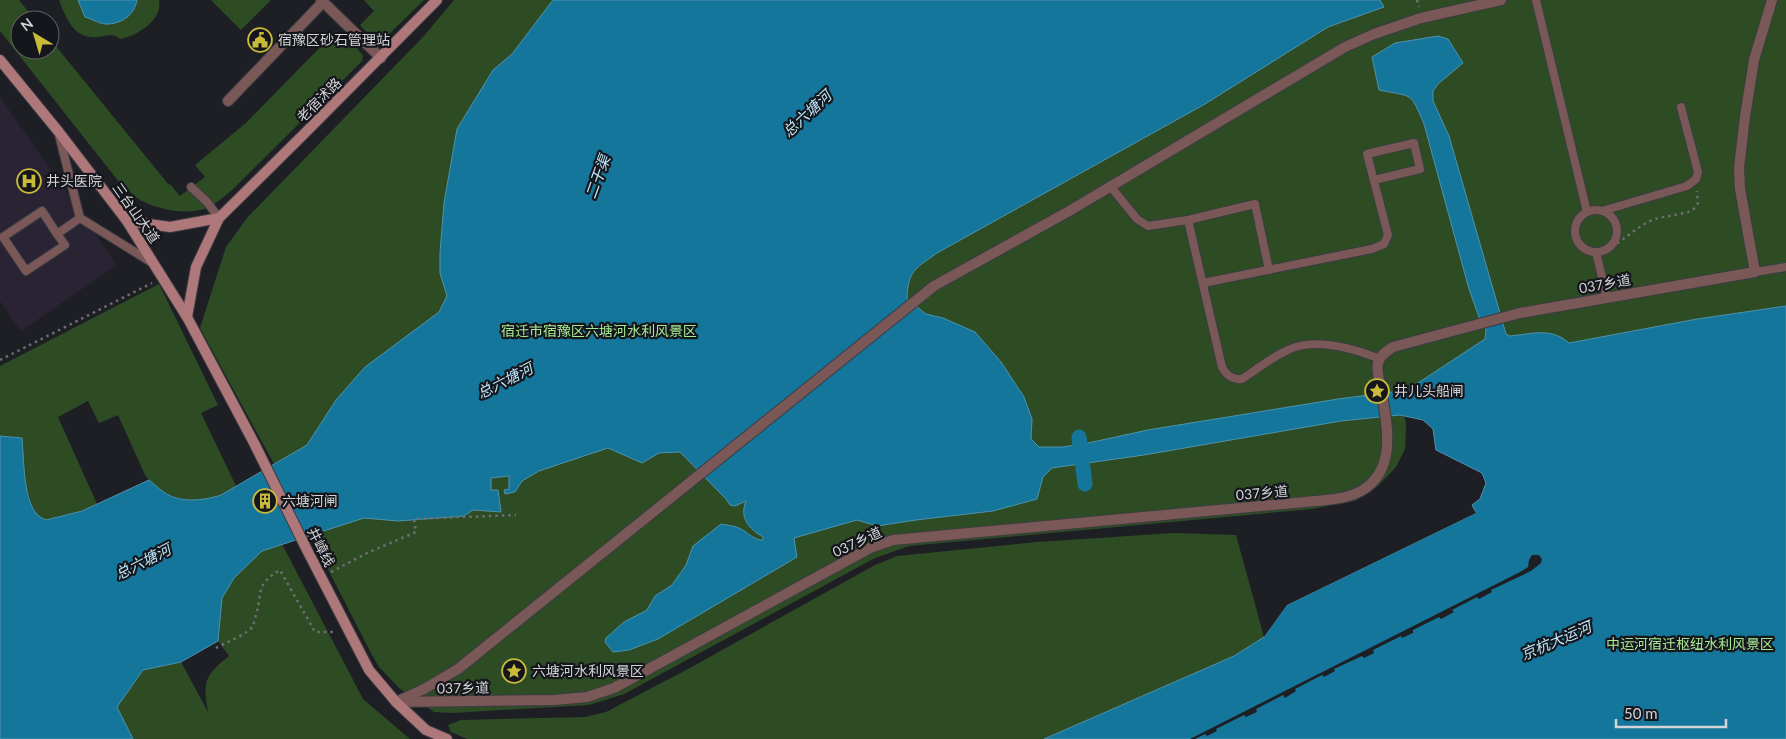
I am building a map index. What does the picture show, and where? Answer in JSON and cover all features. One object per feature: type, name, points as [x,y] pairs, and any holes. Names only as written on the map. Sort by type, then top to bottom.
[{"type":"main road","name":"老宿沭路","points":[[187,317],[196,267],[219,218],[437,0]]},
{"type":"main road","name":"三台山大道","points":[[0,60],[58,131],[127,221],[187,317]]},
{"type":"main road","points":[[127,221],[170,227],[219,218]]},
{"type":"main road","name":"井嶂线","points":[[187,317],[254,443],[369,670],[396,702],[426,730],[447,739]]},
{"type":"street","points":[[396,702],[424,689],[458,669],[934,286],[1111,187],[1345,47],[1374,34],[1421,18],[1501,0]]},
{"type":"street","points":[[1755,272],[1740,189],[1739,168],[1754,60],[1772,0]]},
{"type":"street","points":[[228,101],[322,1],[381,58]]},
{"type":"street","name":"037乡道","points":[[396,702],[554,700],[587,697],[614,688],[870,548],[893,540],[1305,502],[1352,495],[1361,491],[1372,482],[1380,472],[1386,455],[1389,440],[1388,426],[1378,366],[1385,352],[1394,347],[1504,317],[1755,272]]},
{"type":"lane","points":[[1536,0],[1586,212]]},
{"type":"lane","points":[[1602,210],[1614,218],[1618,232],[1616,239],[1606,250],[1596,252],[1585,249],[1579,244],[1575,230],[1576,222],[1586,212],[1602,210],[1686,186],[1696,179],[1698,172],[1681,107]]},
{"type":"lane","points":[[58,131],[80,218],[153,263]]},
{"type":"lane","points":[[1203,283],[1372,249],[1384,244],[1388,235],[1367,154],[1414,143],[1420,169],[1374,180]]},
{"type":"lane","points":[[191,187],[207,202],[219,218]]},
{"type":"lane","points":[[1111,187],[1137,219],[1148,226],[1188,220],[1255,204],[1269,270]]},
{"type":"lane","points":[[42,211],[57,234],[65,245],[26,271],[3,237],[42,211]]},
{"type":"lane","points":[[57,234],[80,218]]},
{"type":"lane","points":[[1188,220],[1222,367],[1234,379],[1242,379],[1290,348],[1313,345],[1348,348],[1380,359]]},
{"type":"lane","points":[[1596,252],[1606,298]]},
{"type":"lane","points":[[1755,272],[1786,267]]},
{"type":"path","points":[[1606,250],[1622,242],[1633,232],[1652,220],[1693,210],[1698,203],[1696,179]]},
{"type":"path","points":[[0,360],[163,278]]},
{"type":"path","points":[[321,577],[367,553],[416,532],[414,519],[516,515]]},
{"type":"path","points":[[216,648],[252,627],[258,609],[260,588],[269,576],[280,570],[315,632],[350,633]]},
{"type":"shaded area","name":"井头医院","points":[[0,97],[117,265],[21,331],[0,301]]},
{"type":"green space","points":[[0,0],[19,0],[27,10],[10,10],[10,44],[0,31]]},
{"type":"green space","points":[[59,0],[78,0],[85,17],[136,7],[137,0],[159,0],[159,7],[153,20],[141,31],[120,39],[112,35],[90,37],[83,35],[72,26]]},
{"type":"green space","points":[[211,0],[271,0],[241,30]]},
{"type":"green space","points":[[364,0],[424,0],[381,42],[374,40],[360,25],[374,11]]},
{"type":"green space","name":"宿迁市宿豫区六塘河水利风景区","points":[[454,0],[1786,0],[1786,306],[1697,319],[1569,343],[1400,391],[1406,425],[1405,449],[1396,467],[1378,486],[1355,501],[1312,509],[909,546],[875,558],[624,694],[589,705],[452,713],[434,712],[399,688],[379,667],[274,464],[200,328],[226,247],[247,218],[423,37]]},
{"type":"green space","points":[[336,31],[351,42],[363,56],[362,61],[232,190],[207,208],[181,211],[161,208],[137,198],[119,182],[23,60],[60,60],[60,51],[180,196],[205,177],[195,165],[246,123]]},
{"type":"green space","points":[[159,284],[218,405],[201,413],[236,486],[215,497],[199,500],[173,496],[157,488],[145,475],[118,415],[99,423],[88,401],[58,417],[97,504],[82,511],[46,520],[37,515],[27,490],[0,436],[0,366]]},
{"type":"green space","points":[[1174,533],[1236,535],[1264,637],[1234,656],[1044,739],[467,739],[451,732],[448,725],[461,720],[585,717],[606,712],[688,669],[875,565],[897,556],[1037,542]]},
{"type":"green space","points":[[282,544],[363,699],[410,739],[133,739],[116,707],[143,670],[181,662],[208,712],[207,680],[214,669],[229,656],[218,641],[222,598],[234,578],[262,551]]},
{"type":"water","points":[[78,0],[137,0],[134,10],[128,17],[119,22],[106,24],[85,17]]},
{"type":"water","points":[[553,0],[1380,0],[1384,7],[1328,27],[1205,104],[937,253],[914,271],[909,282],[907,299],[926,314],[943,318],[975,332],[1001,362],[1024,397],[1032,419],[1031,439],[1039,447],[1063,447],[1148,430],[1338,399],[1400,391],[1421,381],[1485,339],[1486,330],[1480,320],[1469,289],[1424,124],[1416,106],[1409,97],[1379,90],[1372,57],[1395,43],[1438,36],[1448,39],[1463,63],[1438,84],[1433,91],[1433,101],[1449,136],[1506,334],[1510,336],[1548,333],[1562,338],[1569,343],[1697,319],[1786,306],[1786,739],[1044,739],[1234,656],[1264,637],[1287,605],[1476,513],[1472,505],[1480,499],[1486,483],[1482,473],[1436,450],[1433,429],[1423,420],[1400,415],[1341,421],[1144,455],[1052,468],[1043,477],[1037,499],[993,511],[877,526],[857,520],[794,538],[797,557],[658,639],[629,650],[613,652],[605,642],[606,638],[624,622],[647,610],[655,596],[672,585],[686,565],[693,546],[721,524],[739,528],[756,539],[763,540],[763,537],[750,527],[745,518],[744,507],[746,501],[735,506],[730,505],[680,452],[659,453],[642,463],[608,448],[539,471],[522,481],[515,492],[505,494],[504,490],[509,489],[509,476],[491,478],[491,490],[498,490],[501,512],[473,510],[464,516],[398,521],[364,518],[262,551],[234,578],[222,598],[218,641],[181,662],[143,670],[117,707],[133,739],[0,739],[0,436],[22,438],[26,488],[36,513],[46,520],[82,511],[149,480],[175,498],[195,500],[215,497],[307,445],[336,400],[365,367],[439,312],[447,296],[440,273],[440,253],[444,203],[457,129],[493,70],[512,54]]},
{"type":"pier","points":[[1470,504],[1476,513],[1287,605],[1264,637],[1263,634],[1286,603],[1473,512]]},
{"type":"pier","points":[[1532,555],[1539,555],[1542,559],[1541,563],[1531,571],[1491,590],[1492,592],[1479,599],[1477,597],[1452,610],[1454,612],[1441,619],[1439,617],[1413,630],[1413,633],[1402,638],[1401,636],[1373,650],[1374,653],[1364,658],[1362,656],[1334,669],[1335,671],[1324,677],[1322,675],[1295,689],[1296,691],[1285,698],[1283,695],[1256,709],[1257,712],[1246,717],[1244,715],[1216,729],[1217,731],[1207,736],[1205,734],[1195,739],[1190,739],[1522,571],[1528,567]]},
{"type":"waterway","points":[[1079,437],[1085,484]]},
{"type":"place","name":"宿豫区砂石管理站","points":[[260,40]]},
{"type":"place","name":"井头医院","points":[[29,181]]},
{"type":"place","name":"井儿头船闸","points":[[1377,391]]},
{"type":"place","name":"六塘河闸","points":[[265,501]]},
{"type":"place","name":"六塘河水利风景区","points":[[514,671]]},
{"type":"water label","name":"总六塘河","points":[[807,114]]},
{"type":"water label","name":"二干渠","points":[[598,177]]},
{"type":"water label","name":"总六塘河","points":[[505,381]]},
{"type":"water label","name":"总六塘河","points":[[143,562]]},
{"type":"water label","name":"京杭大运河","points":[[1556,641]]},
{"type":"park label","name":"中运河宿迁枢纽水利风景区","points":[[1690,644]]}]
